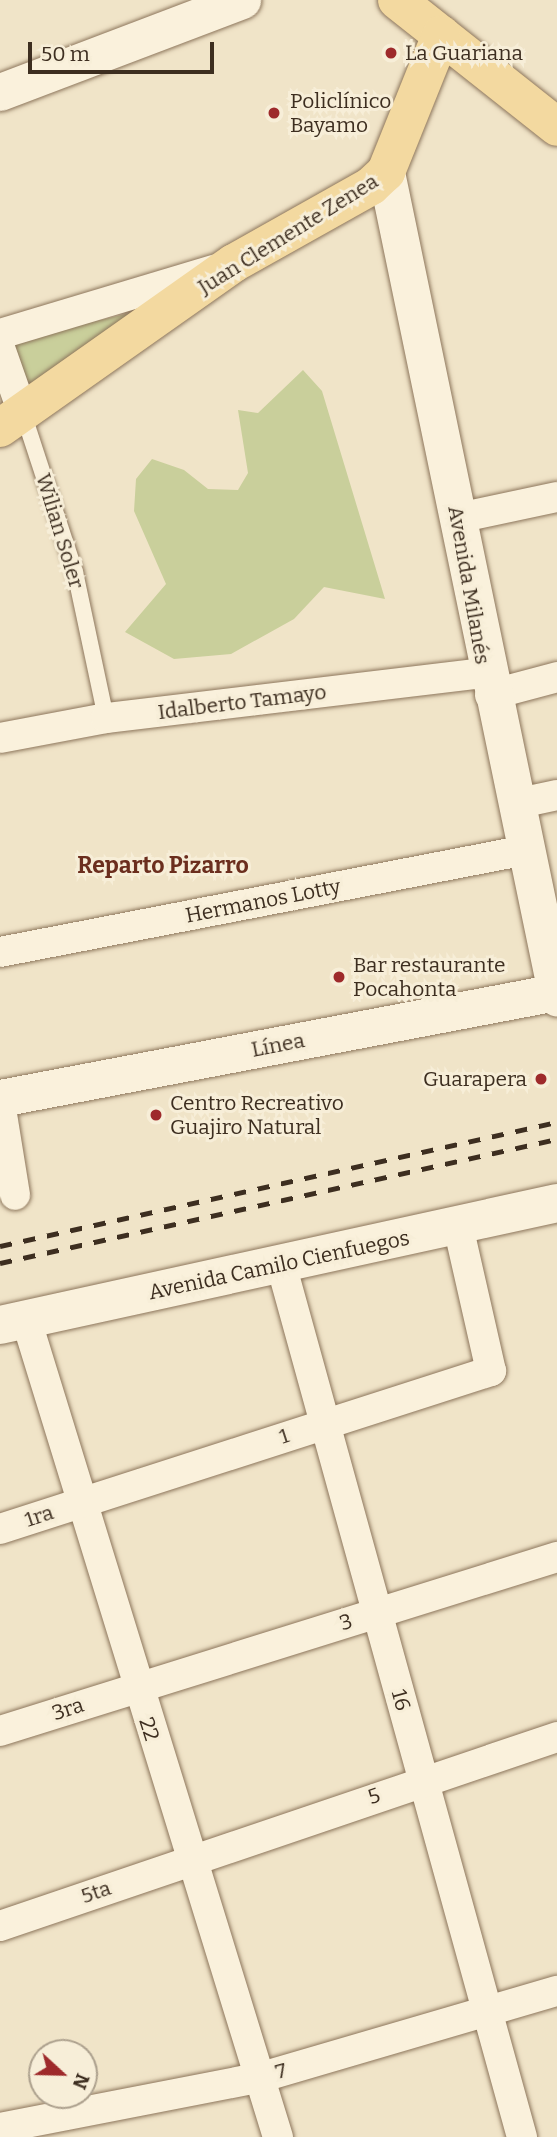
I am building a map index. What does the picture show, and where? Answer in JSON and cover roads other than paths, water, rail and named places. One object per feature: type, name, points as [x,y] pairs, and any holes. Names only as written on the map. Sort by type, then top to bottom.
[{"type":"main road","points":[[397,0],[557,127]]},
{"type":"main road","name":"Juan Clemente Zenea","points":[[12,422],[234,264],[386,172],[441,35]]},
{"type":"main road","name":"Avenida Camilo Cienfuegos","points":[[13,1322],[557,1203]]},
{"type":"street","points":[[0,92],[242,0]]},
{"type":"street","name":"Avenida Milanés","points":[[386,172],[458,518],[488,684],[556,994]]},
{"type":"street","points":[[0,334],[234,264]]},
{"type":"street","name":"Wilian Soler","points":[[0,348],[12,422]]},
{"type":"street","points":[[458,518],[557,497]]},
{"type":"street","name":"Idalberto Tamayo","points":[[0,738],[106,718],[557,677]]},
{"type":"street","points":[[515,804],[557,795]]},
{"type":"street","name":"Hermanos Lotty","points":[[0,952],[526,849]]},
{"type":"street","name":"Línea","points":[[0,1100],[556,994]]},
{"type":"street","points":[[0,1100],[15,1195]]},
{"type":"street","name":"1","points":[[79,1503],[491,1371],[458,1226]]},
{"type":"street","name":"16","points":[[281,1264],[522,2137]]},
{"type":"street","name":"22","points":[[13,1322],[79,1503],[135,1687],[262,2077],[278,2137]]},
{"type":"street","name":"1ra","points":[[0,1529],[79,1503]]},
{"type":"street","name":"3","points":[[135,1687],[557,1557]]},
{"type":"street","name":"3ra","points":[[0,1731],[135,1687]]},
{"type":"street","name":"5","points":[[192,1858],[557,1737]]},
{"type":"street","name":"5ta","points":[[0,1926],[192,1858]]},
{"type":"street","name":"7","points":[[0,2128],[262,2077],[488,2016],[557,1991]]},
{"type":"lane","name":"Wilian Soler","points":[[12,422],[75,572],[106,718]]},
{"type":"railway","points":[[0,1246],[557,1122]]},
{"type":"railway","points":[[0,1263],[557,1139]]},
{"type":"place","name":"La Guariana","points":[[391,53]]},
{"type":"place","name":"Policlínico Bayamo","points":[[274,113]]},
{"type":"place","name":"Bar restaurante Pocahonta","points":[[339,977]]},
{"type":"place","name":"Guarapera","points":[[541,1079]]},
{"type":"place","name":"Centro Recreativo Guajiro Natural","points":[[156,1115]]},
{"type":"district","name":"Reparto Pizarro","points":[[163,865]]}]
